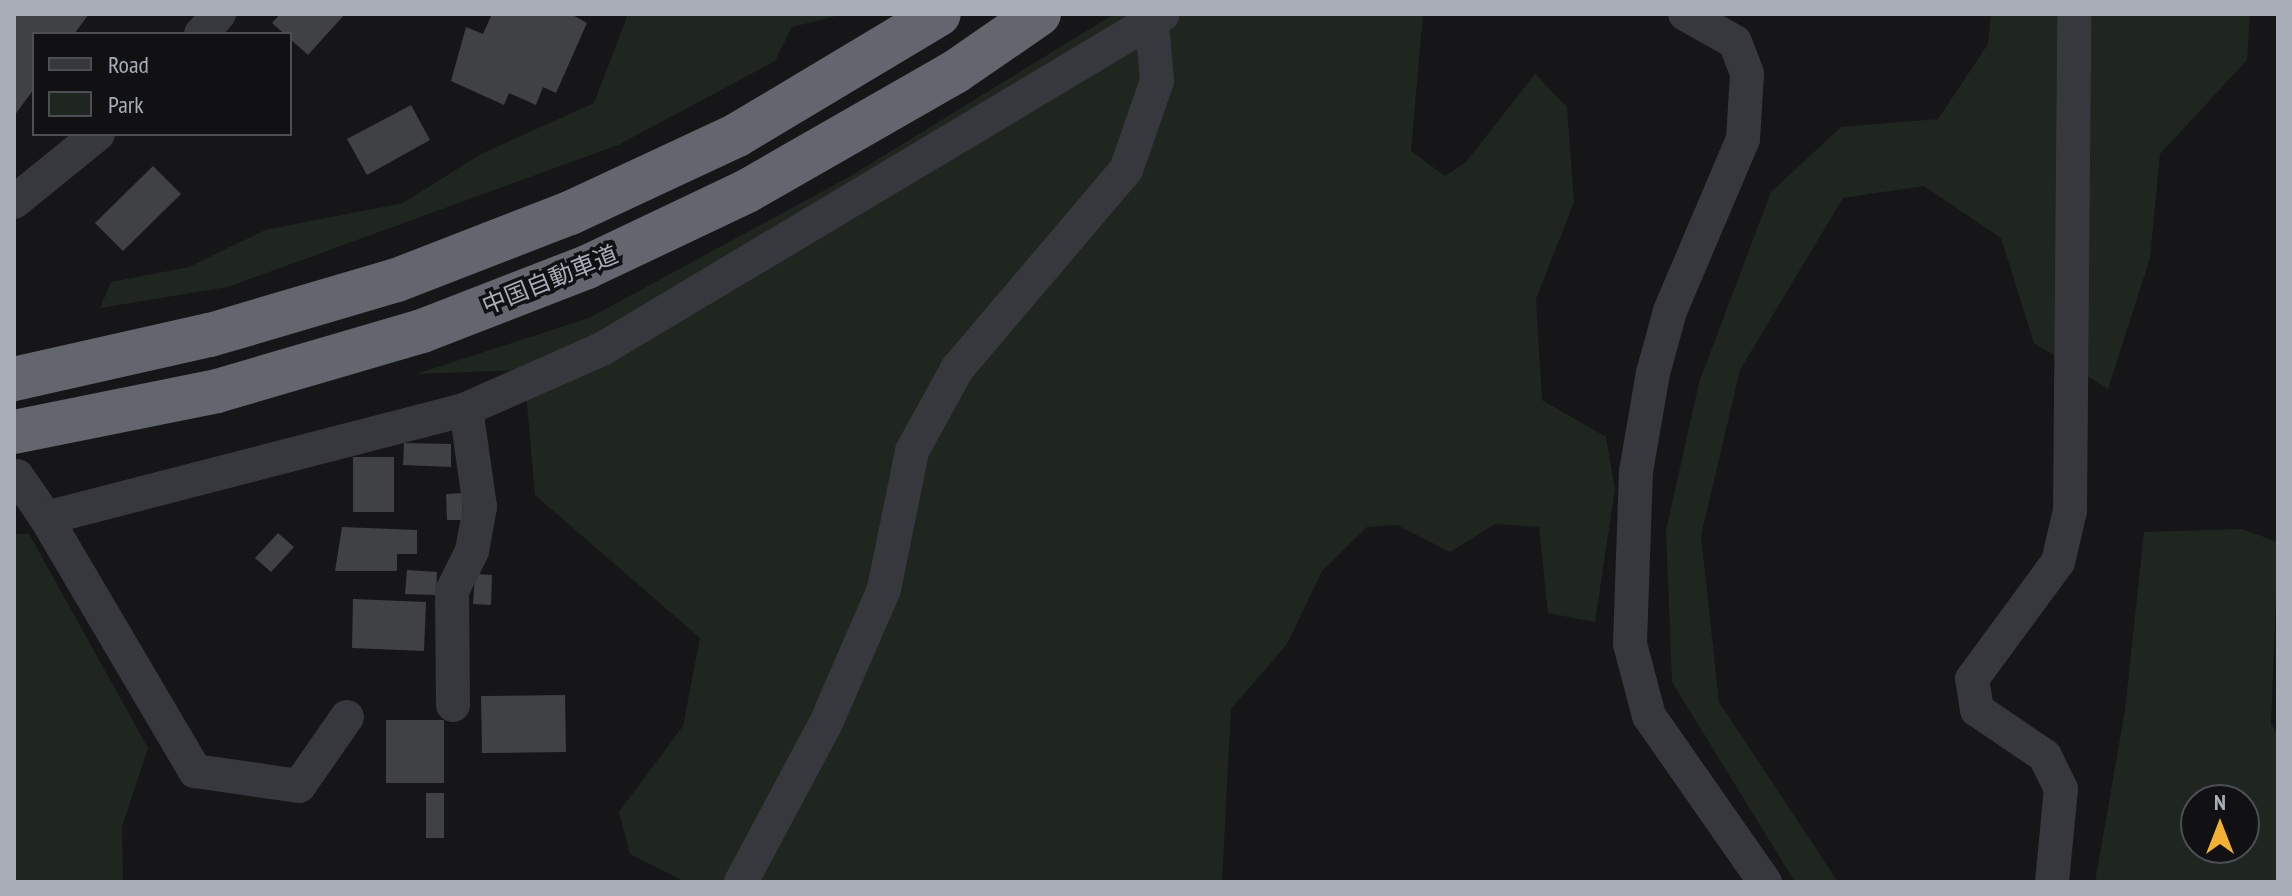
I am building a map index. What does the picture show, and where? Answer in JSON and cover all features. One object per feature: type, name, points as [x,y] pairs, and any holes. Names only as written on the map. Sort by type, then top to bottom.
[{"type":"highway","points":[[14,379],[210,335],[383,284],[570,213],[737,135],[939,14]]},
{"type":"highway","name":"中国自動車道","points":[[14,432],[217,391],[422,331],[587,267],[747,191],[955,72],[1039,14]]},
{"type":"street","points":[[203,32],[219,14]]},
{"type":"street","points":[[1685,14],[1735,42],[1747,74],[1743,139],[1670,311],[1653,373],[1636,471],[1630,644],[1649,716],[1765,882]]},
{"type":"street","points":[[2052,882],[2061,789],[2045,756],[1977,710],[1972,679],[2058,562],[2070,511],[2074,14]]},
{"type":"street","points":[[46,518],[466,409],[602,349],[1158,19]]},
{"type":"street","points":[[741,882],[825,725],[884,589],[912,451],[957,369],[1126,170],[1157,81],[1158,19]]},
{"type":"street","points":[[14,202],[96,136]]},
{"type":"street","points":[[453,705],[452,591],[472,551],[480,507],[466,409]]},
{"type":"street","points":[[17,476],[46,518],[195,771],[299,786],[347,717]]},
{"type":"green space","points":[[628,14],[844,14],[792,27],[775,61],[618,145],[228,287],[100,308],[111,282],[189,267],[265,230],[403,203],[481,154],[594,103]]},
{"type":"green space","points":[[1114,14],[1423,14],[1411,151],[1445,176],[1466,162],[1535,74],[1567,107],[1574,202],[1536,299],[1542,400],[1606,437],[1615,489],[1595,622],[1548,613],[1539,527],[1495,524],[1450,552],[1397,525],[1367,527],[1322,571],[1287,644],[1231,709],[1222,882],[686,882],[630,854],[619,812],[683,726],[700,638],[535,495],[524,370],[416,374],[589,318],[849,177]]},
{"type":"green space","points":[[1991,14],[2250,14],[2247,60],[2160,154],[2150,258],[2108,389],[2034,343],[2001,238],[1924,186],[1843,198],[1740,370],[1701,536],[1719,702],[1838,882],[1795,882],[1672,682],[1666,530],[1699,383],[1771,192],[1841,127],[1938,119],[1988,44]]},
{"type":"green space","points":[[2241,529],[2278,542],[2271,724],[2278,734],[2278,882],[2095,882],[2125,710],[2144,532]]},
{"type":"green space","points":[[14,534],[29,534],[148,748],[122,827],[123,882],[14,882]]},
{"type":"building","points":[[14,14],[89,14],[76,32],[32,32],[32,92],[14,116]]},
{"type":"building","points":[[280,14],[345,14],[308,55],[292,41],[292,32],[282,32],[272,23]]},
{"type":"building","points":[[492,14],[571,14],[587,23],[556,93],[543,87],[536,105],[509,93],[504,105],[451,81],[466,27],[483,34]]},
{"type":"building","points":[[411,105],[430,140],[367,175],[347,139]]},
{"type":"building","points":[[153,166],[181,194],[123,251],[95,223]]},
{"type":"building","points":[[404,443],[451,444],[451,467],[403,465]]},
{"type":"building","points":[[353,457],[394,457],[394,512],[353,512]]},
{"type":"building","points":[[462,493],[463,520],[447,520],[446,494]]},
{"type":"building","points":[[342,527],[417,530],[417,554],[397,554],[397,571],[335,571]]},
{"type":"building","points":[[278,533],[294,547],[271,572],[255,558]]},
{"type":"building","points":[[407,570],[437,572],[436,595],[405,594]]},
{"type":"building","points":[[475,574],[492,575],[491,605],[473,604]]},
{"type":"building","points":[[353,599],[426,602],[424,651],[352,648]]},
{"type":"building","points":[[565,695],[566,752],[482,753],[481,696]]},
{"type":"building","points":[[386,720],[444,720],[444,783],[386,783]]},
{"type":"building","points":[[426,793],[444,793],[444,838],[426,838]]}]
